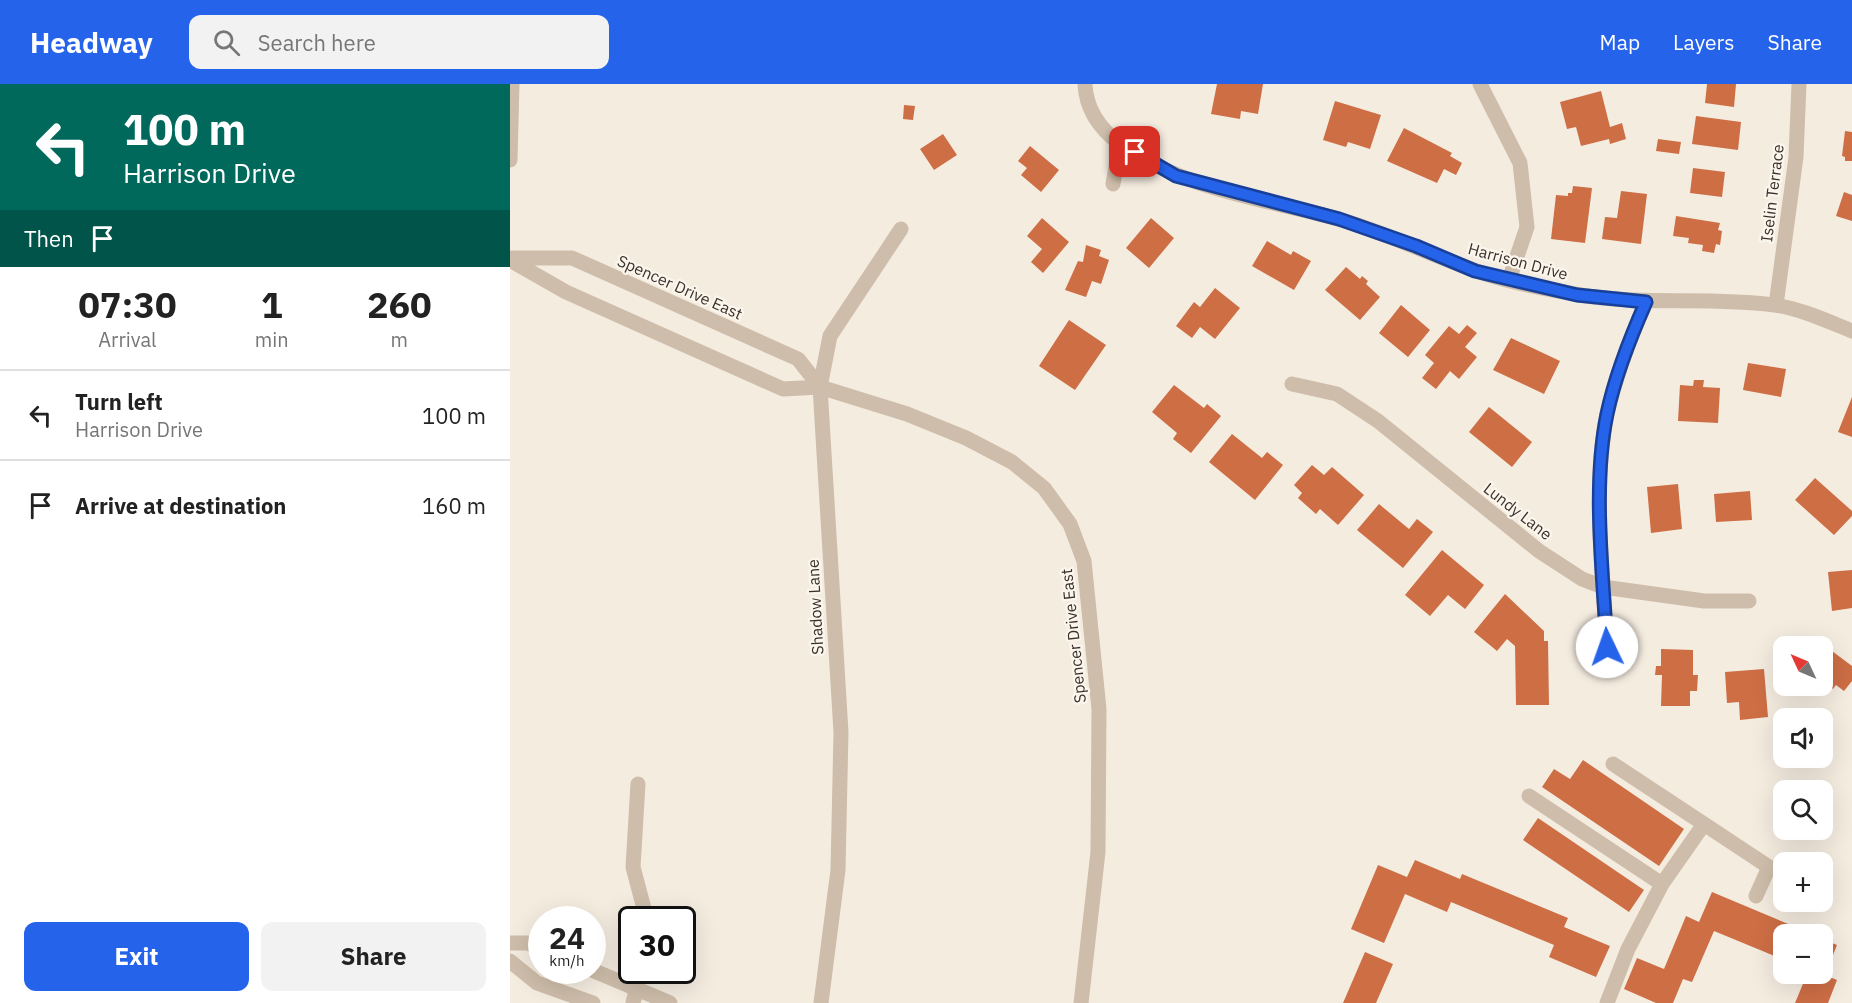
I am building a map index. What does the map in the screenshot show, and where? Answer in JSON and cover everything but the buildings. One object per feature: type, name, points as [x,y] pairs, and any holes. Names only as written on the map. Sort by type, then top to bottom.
[{"type":"street","points":[[510,160],[512,84]]},
{"type":"street","name":"Harrison Drive","points":[[1084,84],[1085,94],[1095,121],[1120,144],[1176,176],[1339,219],[1416,246],[1475,271],[1509,280],[1577,295],[1646,302],[1776,305],[1800,311],[1852,331]]},
{"type":"street","points":[[1480,84],[1520,163],[1527,227],[1509,280]]},
{"type":"street","name":"Iselin Terrace","points":[[1776,305],[1796,157],[1799,84]]},
{"type":"street","points":[[1113,184],[1120,144]]},
{"type":"street","name":"Shadow Lane","points":[[820,1003],[838,870],[841,732],[820,387],[830,336],[901,229]]},
{"type":"street","name":"Spencer Drive East","points":[[510,259],[572,258],[798,359],[820,387]]},
{"type":"street","name":"Spencer Drive East","points":[[510,259],[566,292],[783,389],[820,387],[907,414],[966,438],[1003,457],[1044,488],[1070,525],[1084,561],[1099,709],[1098,852],[1081,1003]]},
{"type":"street","points":[[1607,647],[1600,523],[1607,415],[1631,335],[1646,302]]},
{"type":"street","name":"Lundy Lane","points":[[1292,384],[1337,394],[1378,421],[1539,551],[1582,579],[1604,587],[1704,601],[1749,601]]},
{"type":"street","points":[[1613,764],[1769,867],[1756,896]]},
{"type":"street","points":[[638,784],[633,867],[643,906]]},
{"type":"street","points":[[1529,796],[1662,885]]},
{"type":"street","points":[[1607,1003],[1628,949],[1662,885],[1704,824]]},
{"type":"street","points":[[510,943],[528,943]]},
{"type":"street","points":[[510,961],[537,982],[593,1003]]},
{"type":"street","points":[[606,978],[635,996],[670,1003]]},
{"type":"route","points":[[1135,152],[1176,176],[1285,207],[1339,219],[1416,246],[1475,271],[1522,284],[1577,295],[1646,302],[1631,335],[1607,415],[1600,523],[1607,647]]}]
